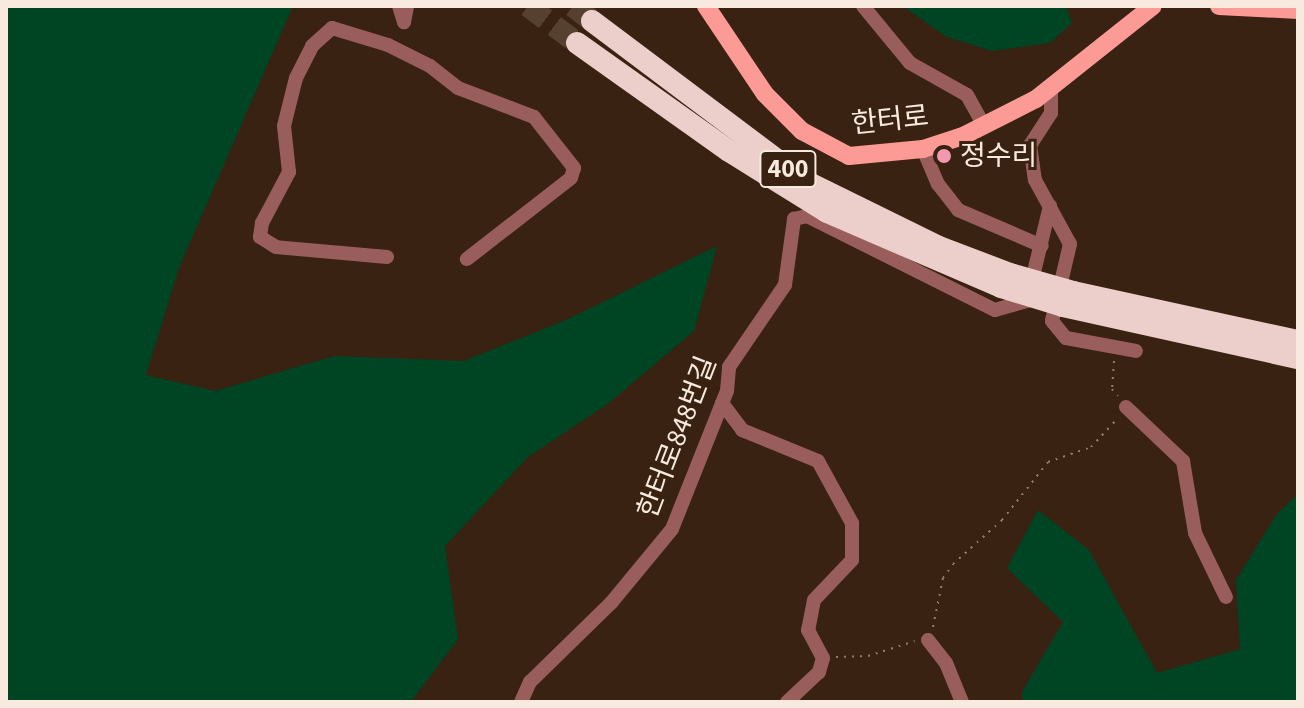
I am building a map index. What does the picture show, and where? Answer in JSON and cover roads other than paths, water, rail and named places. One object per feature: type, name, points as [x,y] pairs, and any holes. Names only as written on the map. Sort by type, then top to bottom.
[{"type":"highway","name":"400","points":[[592,21],[805,181],[1006,280]]},
{"type":"highway","name":"400","points":[[577,43],[729,151],[827,212],[1006,280],[1298,358]]},
{"type":"highway","name":"400","points":[[1068,299],[1298,341]]},
{"type":"main road","name":"한터로","points":[[706,6],[765,94],[802,131],[849,156],[923,149],[983,124],[1051,87],[1153,6]]},
{"type":"main road","points":[[1219,6],[1298,10]]},
{"type":"street","points":[[399,6],[404,22]]},
{"type":"street","points":[[405,53],[407,6]]},
{"type":"street","points":[[863,6],[910,63],[967,95],[983,124]]},
{"type":"street","points":[[387,257],[276,247],[260,237],[259,230],[289,172],[284,126],[296,78],[321,34],[336,27],[405,53],[458,88],[534,117],[574,168],[571,178],[467,259]]},
{"type":"street","points":[[1051,87],[1051,113],[1030,145],[1035,180],[1070,244],[1052,321],[1066,338],[1136,351]]},
{"type":"street","points":[[923,149],[938,184],[958,210],[1042,246]]},
{"type":"street","name":"한터로848번길","points":[[521,702],[530,682],[611,603],[672,529],[722,403],[729,367],[785,285],[794,219],[807,216],[995,310],[1027,301],[1050,206]]},
{"type":"street","points":[[722,403],[742,430],[818,461],[852,523],[852,560],[814,600],[808,630],[823,658],[811,683],[787,702]]},
{"type":"street","points":[[1126,407],[1183,461],[1195,533],[1226,597]]},
{"type":"street","points":[[928,640],[946,663],[962,702]]},
{"type":"tunnel","points":[[528,6],[577,43]]},
{"type":"tunnel","points":[[573,6],[592,21]]},
{"type":"place","name":"정수리","points":[[944,156]]}]
